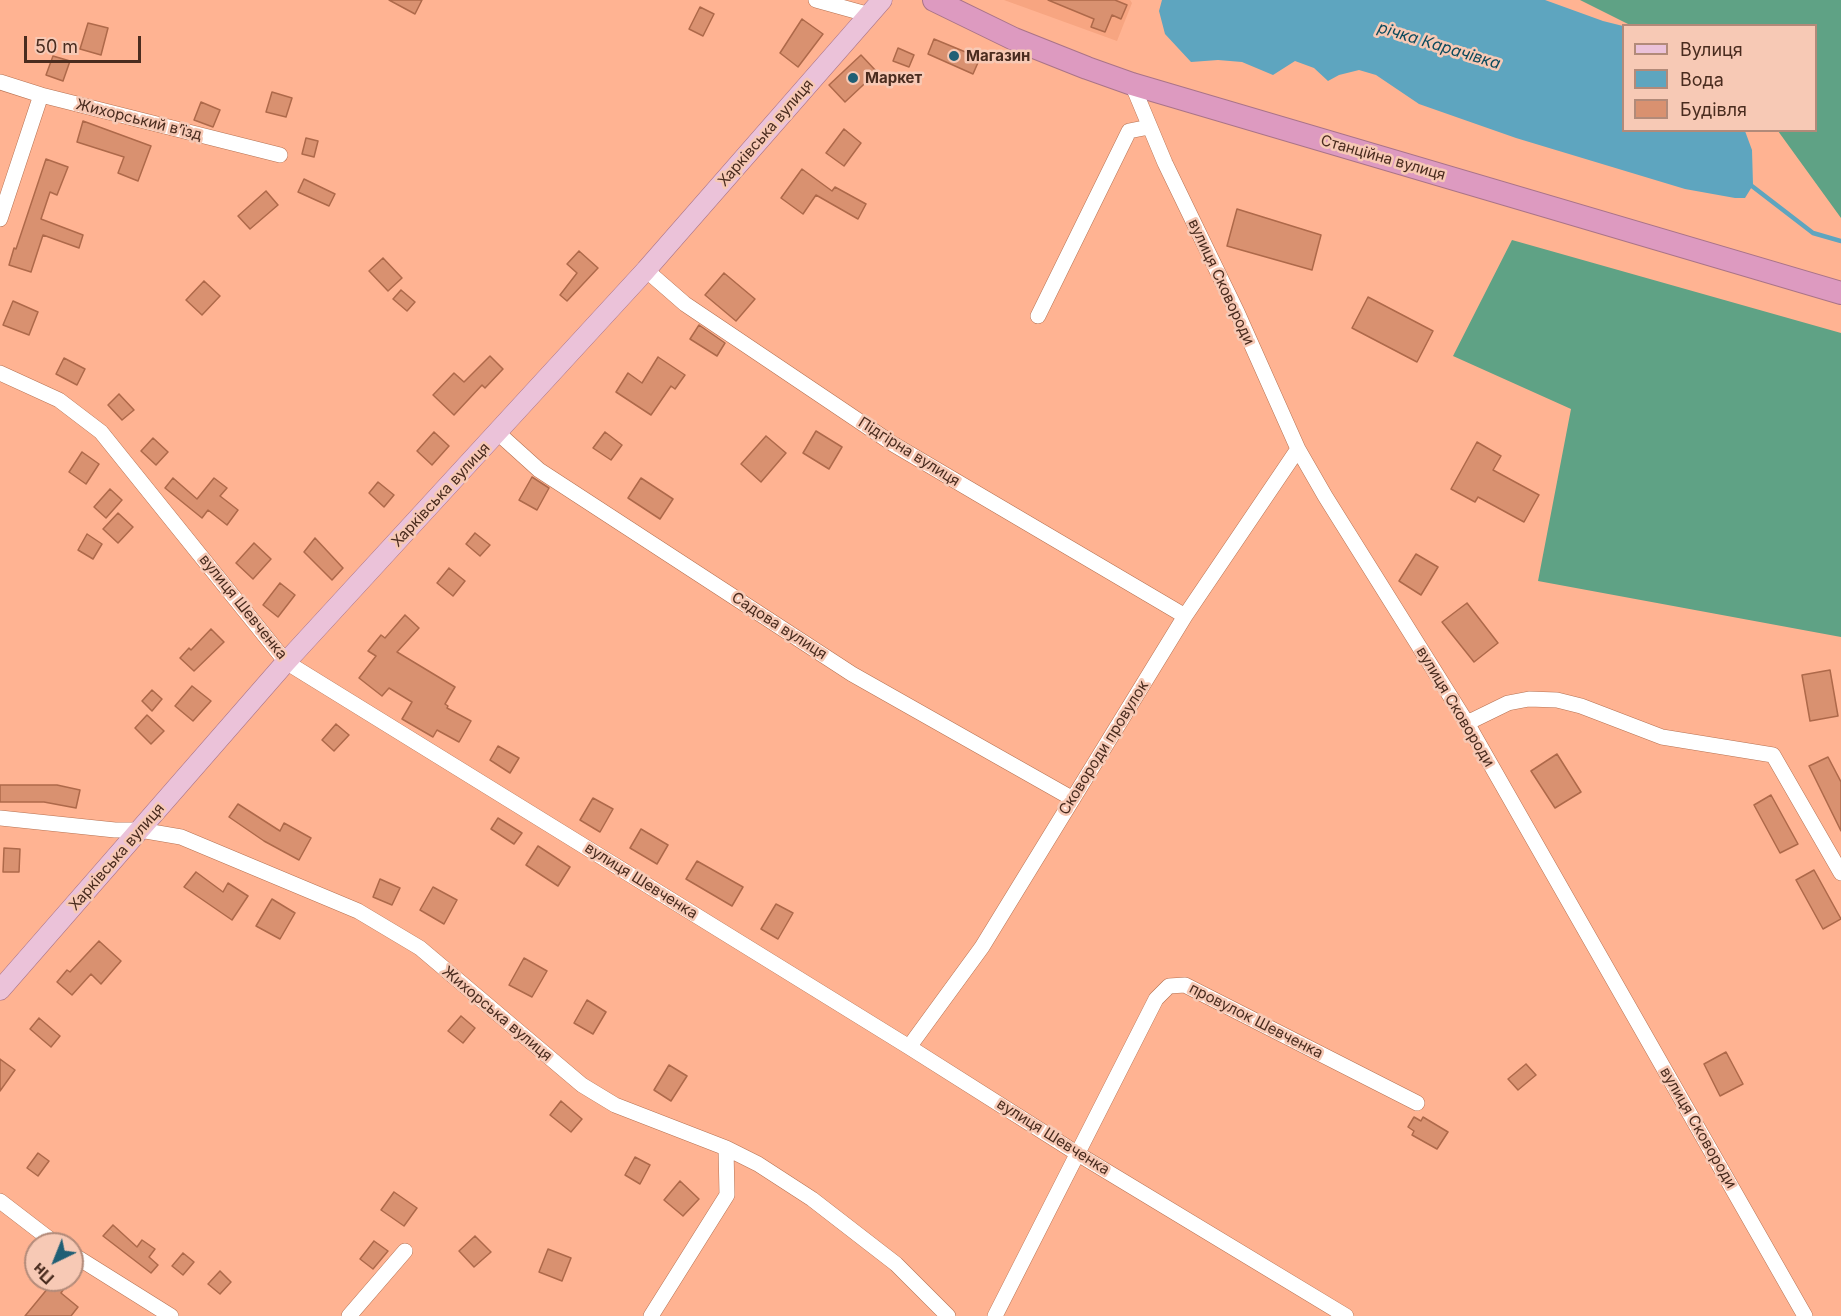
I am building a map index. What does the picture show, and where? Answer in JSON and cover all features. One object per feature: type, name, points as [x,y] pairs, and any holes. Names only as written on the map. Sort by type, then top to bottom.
[{"type":"highway","name":"Станційна вулиця","points":[[934,0],[1014,39],[1087,69],[1132,84],[1841,293]]},
{"type":"main road","name":"Харківська вулиця","points":[[0,990],[286,662],[646,270],[876,8]]},
{"type":"street","points":[[816,0],[876,8]]},
{"type":"street","name":"Жихорський в’їзд","points":[[0,82],[41,95],[280,155]]},
{"type":"street","name":"вулиця Сковороди","points":[[1132,84],[1149,126],[1237,312],[1298,449],[1467,723],[1805,1316]]},
{"type":"street","points":[[0,219],[41,95]]},
{"type":"street","points":[[1038,316],[1129,131],[1149,126]]},
{"type":"street","name":"Підгірна вулиця","points":[[646,270],[685,304],[893,444],[1185,616]]},
{"type":"street","name":"вулиця Шевченка","points":[[0,373],[59,400],[101,432],[286,662],[1078,1154],[1346,1316]]},
{"type":"street","name":"Садова вулиця","points":[[498,433],[539,470],[852,674],[1073,799]]},
{"type":"street","name":"Сковороди провулок","points":[[909,1047],[981,947],[1185,616],[1298,449]]},
{"type":"street","points":[[1467,723],[1508,703],[1529,699],[1557,700],[1581,706],[1662,736],[1773,755],[1841,873]]},
{"type":"street","name":"Жихорська вулиця","points":[[0,818],[115,830],[140,830],[182,837],[358,911],[420,948],[582,1085],[615,1105],[726,1148],[758,1164],[812,1199],[896,1264],[948,1316]]},
{"type":"street","name":"провулок Шевченка","points":[[995,1316],[1156,999],[1169,986],[1185,985],[1418,1103]]},
{"type":"street","points":[[651,1316],[727,1195],[726,1148]]},
{"type":"street","points":[[0,1201],[40,1232]]},
{"type":"street","points":[[350,1316],[405,1251]]},
{"type":"street","points":[[84,1262],[171,1316]]},
{"type":"shaded area","points":[[1004,0],[1130,0],[1132,3],[1117,41]]},
{"type":"green space","points":[[1580,0],[1841,0],[1841,218],[1779,132],[1817,132],[1817,24],[1628,24]]},
{"type":"green space","points":[[1512,240],[1841,333],[1841,637],[1538,581],[1571,409],[1453,356]]},
{"type":"water","points":[[1162,0],[1545,0],[1622,26],[1622,132],[1745,132],[1752,150],[1753,185],[1745,198],[1685,189],[1516,138],[1419,104],[1376,75],[1359,70],[1339,75],[1328,81],[1314,68],[1295,61],[1273,75],[1242,62],[1218,60],[1191,62],[1165,34],[1159,11]]},
{"type":"building","points":[[389,0],[422,0],[415,14]]},
{"type":"building","points":[[1048,0],[1115,0],[1127,5],[1121,19],[1112,15],[1105,32],[1091,27],[1094,19]]},
{"type":"building","points":[[700,7],[714,14],[703,36],[689,29]]},
{"type":"building","points":[[802,19],[823,34],[798,67],[780,53]]},
{"type":"building","points":[[88,23],[108,28],[101,55],[80,49]]},
{"type":"building","name":"Магазин","points":[[934,39],[980,58],[973,74],[928,54]]},
{"type":"building","points":[[898,48],[914,55],[909,67],[893,61]]},
{"type":"building","name":"Маркет","points":[[861,55],[877,72],[845,102],[829,85]]},
{"type":"building","points":[[53,56],[70,61],[63,81],[46,75]]},
{"type":"building","points":[[272,92],[292,98],[286,117],[266,112]]},
{"type":"building","points":[[201,102],[220,110],[213,127],[194,120]]},
{"type":"building","points":[[83,121],[151,146],[138,181],[118,173],[124,157],[77,142]]},
{"type":"building","points":[[844,129],[861,143],[844,166],[826,153]]},
{"type":"building","points":[[306,138],[318,141],[314,157],[302,154]]},
{"type":"building","points":[[46,159],[68,167],[57,195],[50,192],[41,219],[83,235],[79,248],[43,235],[31,272],[9,265]]},
{"type":"building","points":[[802,169],[832,191],[835,187],[866,204],[858,219],[816,195],[803,214],[781,198]]},
{"type":"building","points":[[304,179],[335,194],[329,206],[298,192]]},
{"type":"building","points":[[266,191],[278,205],[250,229],[238,216]]},
{"type":"building","points":[[1237,209],[1321,235],[1312,270],[1227,246]]},
{"type":"building","points":[[579,251],[598,268],[567,301],[560,295],[577,273],[567,264]]},
{"type":"building","points":[[383,258],[402,278],[388,291],[369,271]]},
{"type":"building","points":[[724,273],[755,299],[736,321],[705,295]]},
{"type":"building","points":[[204,281],[220,296],[202,315],[186,300]]},
{"type":"building","points":[[401,290],[415,302],[407,311],[393,299]]},
{"type":"building","points":[[1368,297],[1433,331],[1417,362],[1352,328]]},
{"type":"building","points":[[13,301],[38,312],[29,335],[3,325]]},
{"type":"building","points":[[699,325],[725,343],[717,356],[690,339]]},
{"type":"building","points":[[490,356],[503,369],[485,388],[482,385],[454,415],[433,395],[454,373],[464,382]]},
{"type":"building","points":[[658,357],[685,375],[675,389],[671,386],[651,415],[616,392],[628,373],[642,383]]},
{"type":"building","points":[[64,358],[85,369],[77,385],[56,374]]},
{"type":"building","points":[[119,394],[134,410],[122,420],[108,405]]},
{"type":"building","points":[[816,431],[842,447],[829,469],[803,453]]},
{"type":"building","points":[[434,432],[449,446],[432,465],[417,451]]},
{"type":"building","points":[[605,432],[622,445],[611,460],[593,448]]},
{"type":"building","points":[[766,436],[786,453],[761,482],[741,464]]},
{"type":"building","points":[[153,438],[168,452],[156,465],[141,451]]},
{"type":"building","points":[[1477,442],[1501,456],[1493,470],[1539,495],[1524,522],[1478,497],[1475,502],[1451,489]]},
{"type":"building","points":[[82,452],[99,464],[86,484],[69,472]]},
{"type":"building","points":[[532,477],[549,488],[537,510],[519,500]]},
{"type":"building","points":[[173,478],[197,499],[214,478],[227,488],[220,496],[238,510],[227,525],[208,510],[202,518],[165,488]]},
{"type":"building","points":[[641,478],[673,499],[660,519],[628,498]]},
{"type":"building","points":[[378,482],[394,495],[384,507],[369,493]]},
{"type":"building","points":[[110,489],[122,500],[106,518],[94,507]]},
{"type":"building","points":[[118,513],[133,527],[118,543],[103,529]]},
{"type":"building","points":[[475,533],[490,545],[480,556],[466,544]]},
{"type":"building","points":[[87,534],[102,544],[93,559],[78,550]]},
{"type":"building","points":[[315,538],[343,568],[332,580],[304,552]]},
{"type":"building","points":[[254,543],[271,559],[253,579],[236,563]]},
{"type":"building","points":[[1416,554],[1438,567],[1421,595],[1399,581]]},
{"type":"building","points":[[449,568],[465,581],[453,596],[437,583]]},
{"type":"building","points":[[280,583],[295,595],[278,617],[263,605]]},
{"type":"building","points":[[1467,603],[1498,643],[1474,662],[1442,622]]},
{"type":"building","points":[[405,615],[419,628],[397,652],[455,687],[445,704],[447,708],[471,721],[459,742],[437,730],[433,737],[402,719],[412,702],[389,688],[382,696],[359,678],[376,656],[368,651],[381,635],[385,638]]},
{"type":"building","points":[[211,629],[224,642],[194,671],[180,658]]},
{"type":"building","points":[[1830,670],[1838,716],[1810,721],[1802,675]]},
{"type":"building","points":[[192,686],[211,701],[193,721],[175,706]]},
{"type":"building","points":[[152,690],[162,699],[152,711],[142,701]]},
{"type":"building","points":[[147,715],[164,731],[151,744],[135,728]]},
{"type":"building","points":[[336,724],[349,735],[334,751],[322,740]]},
{"type":"building","points":[[498,746],[519,758],[510,773],[490,760]]},
{"type":"building","points":[[1557,754],[1581,792],[1555,808],[1531,771]]},
{"type":"building","points":[[1828,757],[1841,782],[1841,831],[1809,766]]},
{"type":"building","points":[[0,785],[57,785],[80,790],[76,808],[44,802],[0,802]]},
{"type":"building","points":[[1771,795],[1798,844],[1780,853],[1754,805]]},
{"type":"building","points":[[593,798],[613,809],[600,832],[580,820]]},
{"type":"building","points":[[238,804],[280,831],[284,823],[311,838],[299,860],[264,841],[229,817]]},
{"type":"building","points":[[498,818],[522,833],[514,844],[491,829]]},
{"type":"building","points":[[641,829],[668,845],[657,864],[630,848]]},
{"type":"building","points":[[538,846],[570,867],[558,886],[526,865]]},
{"type":"building","points":[[4,848],[20,849],[19,872],[3,872]]},
{"type":"building","points":[[697,861],[743,887],[732,906],[686,879]]},
{"type":"building","points":[[1814,870],[1841,919],[1823,929],[1796,880]]},
{"type":"building","points":[[196,872],[223,892],[228,883],[248,896],[232,920],[184,887]]},
{"type":"building","points":[[380,879],[400,888],[392,905],[373,897]]},
{"type":"building","points":[[433,887],[457,900],[444,924],[420,910]]},
{"type":"building","points":[[272,899],[295,913],[280,939],[256,926]]},
{"type":"building","points":[[776,904],[793,913],[778,939],[761,929]]},
{"type":"building","points":[[99,941],[121,961],[101,984],[91,974],[72,995],[57,982],[67,970],[70,972]]},
{"type":"building","points":[[524,958],[547,971],[532,997],[509,985]]},
{"type":"building","points":[[587,1000],[606,1012],[593,1034],[574,1023]]},
{"type":"building","points":[[461,1016],[475,1028],[463,1043],[448,1031]]},
{"type":"building","points":[[39,1018],[60,1036],[51,1047],[30,1029]]},
{"type":"building","points":[[1726,1052],[1743,1084],[1720,1096],[1704,1064]]},
{"type":"building","points":[[0,1059],[15,1070],[0,1091]]},
{"type":"building","points":[[1526,1064],[1536,1075],[1518,1090],[1508,1079]]},
{"type":"building","points":[[669,1065],[687,1076],[671,1101],[654,1090]]},
{"type":"building","points":[[561,1101],[582,1119],[571,1132],[550,1115]]},
{"type":"building","points":[[1414,1117],[1421,1121],[1423,1117],[1448,1132],[1437,1149],[1412,1135],[1414,1131],[1408,1127]]},
{"type":"building","points":[[38,1153],[49,1161],[38,1176],[27,1168]]},
{"type":"building","points":[[635,1157],[650,1165],[640,1184],[625,1175]]},
{"type":"building","points":[[680,1181],[699,1199],[683,1216],[664,1200]]},
{"type":"building","points":[[394,1192],[417,1208],[404,1226],[381,1210]]},
{"type":"building","points":[[113,1225],[137,1247],[142,1240],[155,1249],[149,1257],[158,1265],[151,1273],[103,1236]]},
{"type":"building","points":[[475,1236],[491,1252],[474,1267],[459,1251]]},
{"type":"building","points":[[374,1241],[388,1251],[373,1269],[360,1259]]},
{"type":"building","points":[[548,1249],[571,1258],[562,1281],[539,1272]]},
{"type":"building","points":[[183,1253],[194,1262],[183,1275],[172,1266]]},
{"type":"building","points":[[220,1271],[231,1282],[220,1294],[208,1284]]},
{"type":"building","points":[[45,1292],[62,1292],[78,1307],[71,1316],[25,1316]]},
{"type":"waterway","name":"річка Карачівка","points":[[1748,183],[1813,233],[1841,241]]},
{"type":"place","name":"Магазин","points":[[954,56]]},
{"type":"place","name":"Маркет","points":[[853,78]]}]
